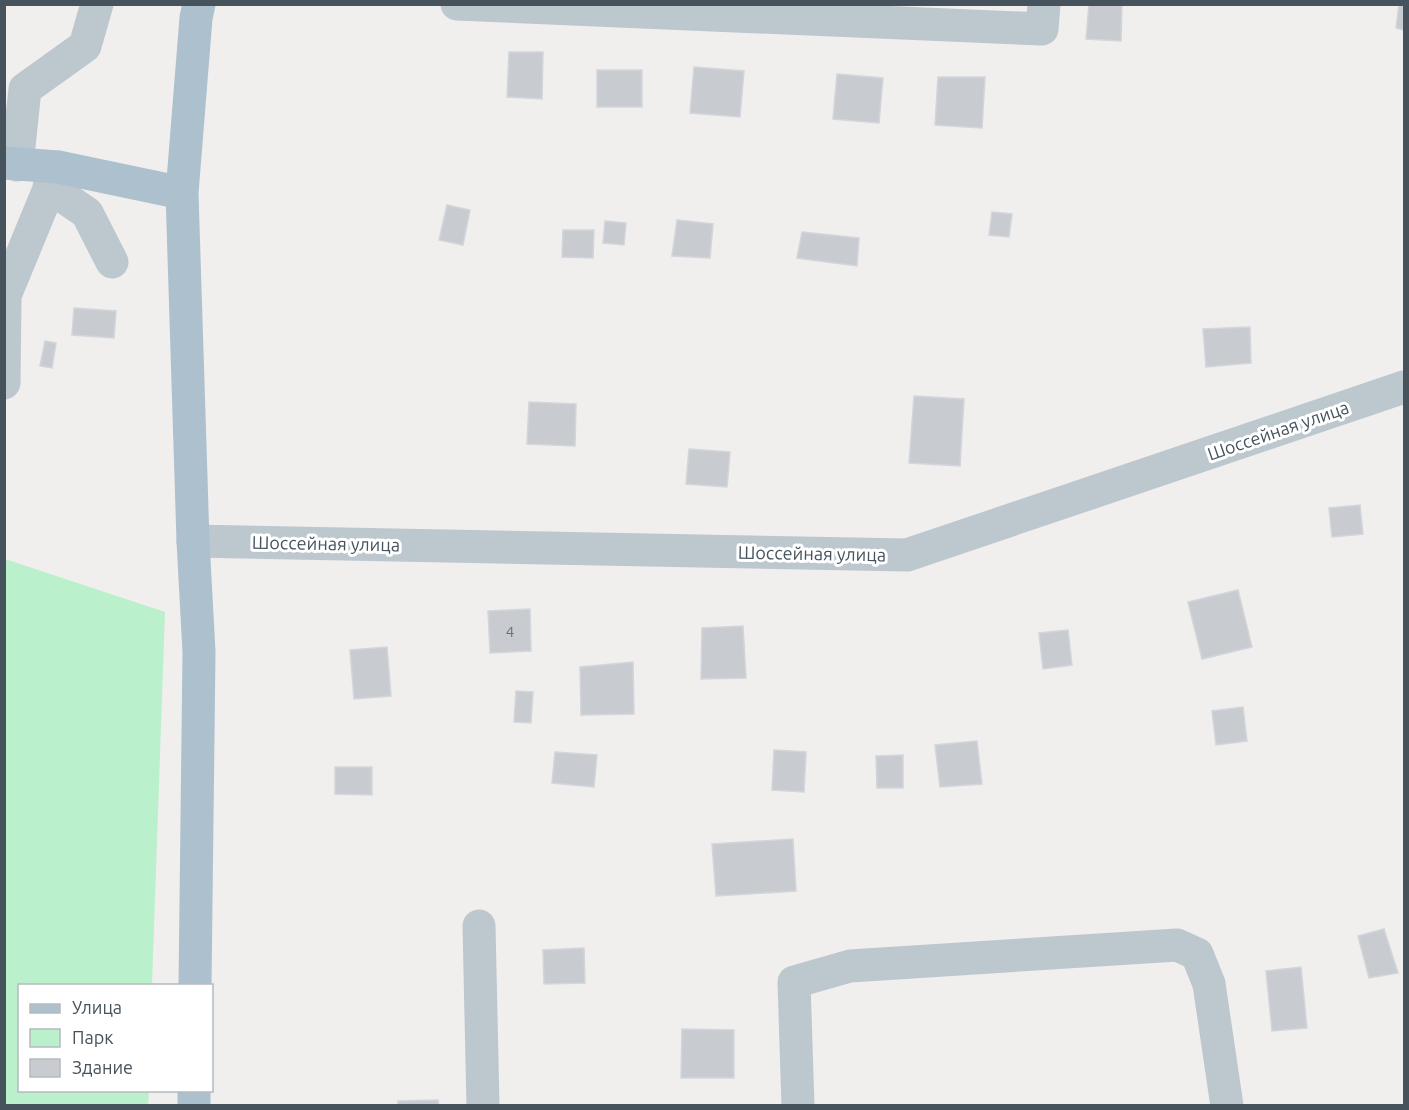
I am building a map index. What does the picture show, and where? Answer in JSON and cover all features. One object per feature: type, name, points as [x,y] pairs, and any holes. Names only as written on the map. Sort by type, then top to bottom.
[{"type":"main road","points":[[195,984],[199,652],[193,541],[182,193],[199,4]]},
{"type":"main road","points":[[10,164],[53,177],[182,193]]},
{"type":"street","points":[[10,164],[15,88],[85,46],[97,4]]},
{"type":"street","points":[[457,4],[1042,29],[1044,4]]},
{"type":"street","points":[[4,383],[5,298],[18,231],[53,177],[87,213],[112,262]]},
{"type":"street","name":"Шоссейная улица","points":[[193,541],[907,555],[1404,387]]},
{"type":"street","points":[[479,926],[483,1106]]},
{"type":"street","points":[[798,1106],[794,982],[850,966],[1177,945],[1197,954],[1209,984],[1227,1106]]},
{"type":"green space","points":[[5,559],[165,612],[152,984],[18,984],[18,1092],[149,1092],[148,1105],[5,1105]]},
{"type":"building","points":[[1089,4],[1122,4],[1121,41],[1086,39]]},
{"type":"building","points":[[1399,4],[1404,4],[1404,30],[1396,28]]},
{"type":"building","points":[[509,52],[543,52],[542,99],[507,97]]},
{"type":"building","points":[[694,67],[744,71],[740,117],[690,113]]},
{"type":"building","points":[[597,70],[642,70],[642,107],[597,107]]},
{"type":"building","points":[[837,74],[883,78],[879,123],[833,119]]},
{"type":"building","points":[[938,77],[985,77],[982,128],[935,125]]},
{"type":"building","points":[[447,205],[470,210],[463,245],[439,240]]},
{"type":"building","points":[[992,212],[1012,214],[1009,237],[989,235]]},
{"type":"building","points":[[677,220],[713,224],[710,258],[672,256]]},
{"type":"building","points":[[605,221],[626,223],[624,245],[603,243]]},
{"type":"building","points":[[563,230],[594,230],[593,258],[562,257]]},
{"type":"building","points":[[802,232],[859,238],[857,266],[797,258]]},
{"type":"building","points":[[74,308],[116,311],[114,338],[72,335]]},
{"type":"building","points":[[1250,327],[1251,363],[1206,367],[1203,329]]},
{"type":"building","points":[[45,341],[56,343],[52,368],[40,366]]},
{"type":"building","points":[[914,396],[964,399],[960,466],[909,463]]},
{"type":"building","points":[[529,402],[576,404],[575,446],[527,444]]},
{"type":"building","points":[[689,449],[730,452],[727,487],[686,484]]},
{"type":"building","points":[[1360,505],[1363,534],[1332,537],[1329,508]]},
{"type":"building","points":[[1238,590],[1252,647],[1202,659],[1188,602]]},
{"type":"building","points":[[530,609],[531,651],[490,653],[488,611]]},
{"type":"building","points":[[743,626],[746,678],[701,679],[702,628]]},
{"type":"building","points":[[1068,630],[1072,665],[1043,669],[1039,633]]},
{"type":"building","points":[[387,647],[391,696],[354,699],[350,650]]},
{"type":"building","points":[[633,662],[634,714],[581,715],[580,667]]},
{"type":"building","points":[[516,691],[533,692],[531,723],[514,722]]},
{"type":"building","points":[[1243,707],[1247,741],[1216,745],[1212,711]]},
{"type":"building","points":[[977,741],[982,784],[940,787],[935,745]]},
{"type":"building","points":[[774,750],[806,752],[804,792],[772,790]]},
{"type":"building","points":[[555,752],[597,755],[594,787],[552,783]]},
{"type":"building","points":[[903,755],[903,788],[877,788],[876,756]]},
{"type":"building","points":[[335,767],[372,767],[372,795],[335,794]]},
{"type":"building","points":[[793,839],[796,891],[716,896],[712,844]]},
{"type":"building","points":[[1384,929],[1398,973],[1369,978],[1358,936]]},
{"type":"building","points":[[584,948],[585,983],[544,984],[543,950]]},
{"type":"building","points":[[1301,967],[1307,1028],[1272,1031],[1266,971]]},
{"type":"building","points":[[682,1029],[734,1030],[734,1078],[681,1078]]},
{"type":"building","points":[[438,1100],[439,1106],[398,1106],[398,1101]]}]
